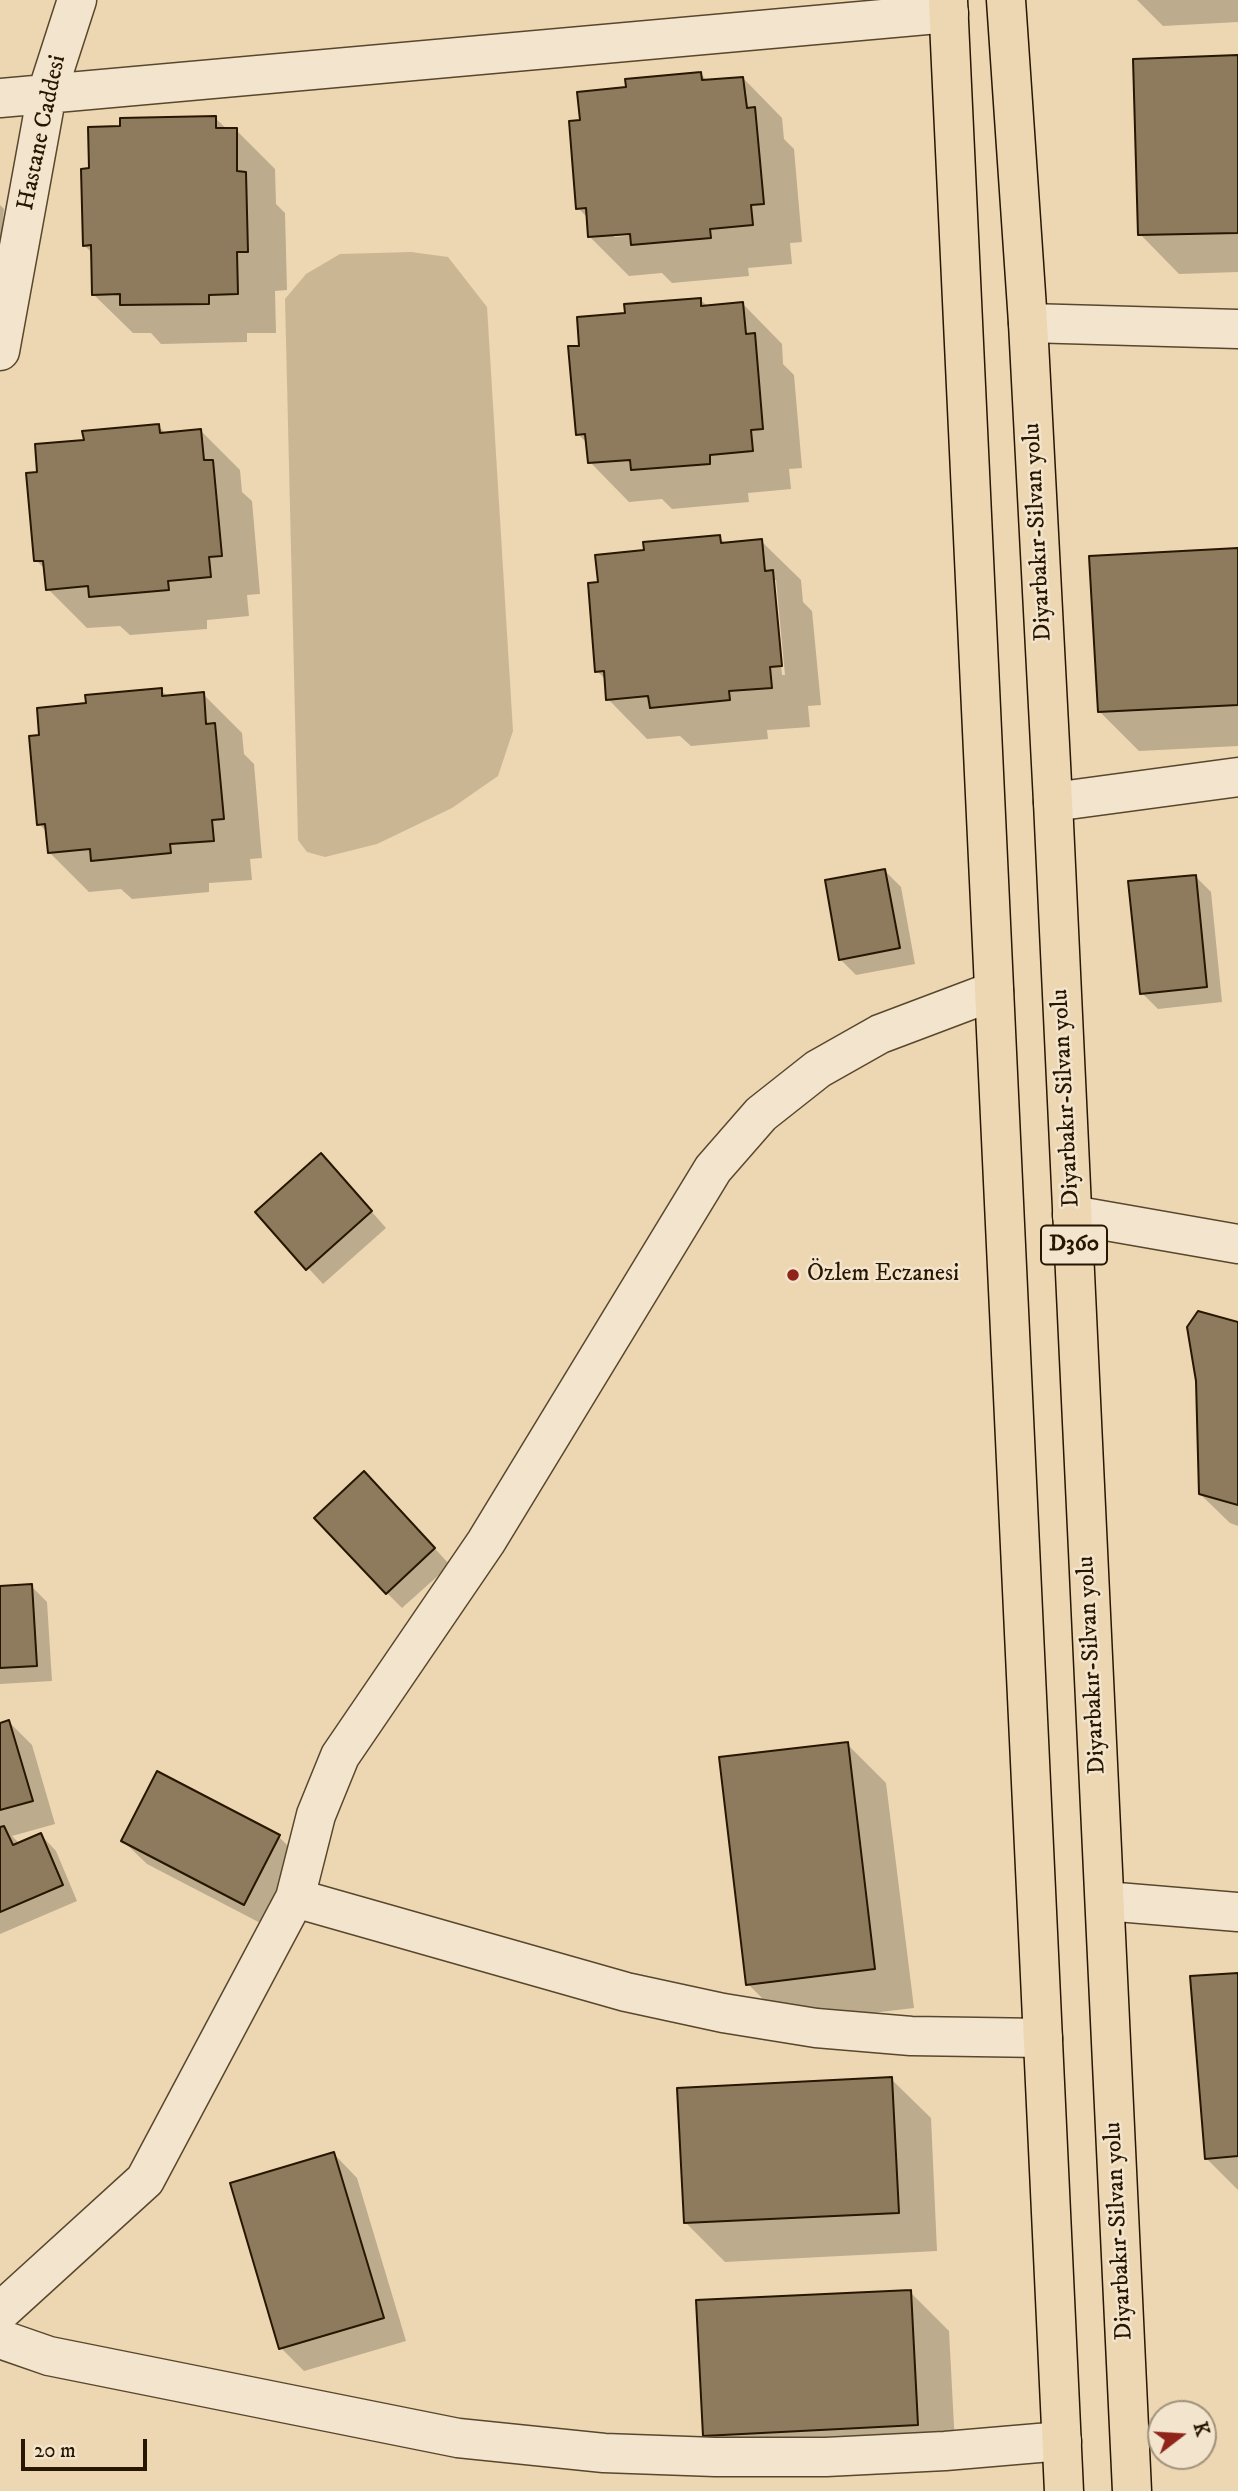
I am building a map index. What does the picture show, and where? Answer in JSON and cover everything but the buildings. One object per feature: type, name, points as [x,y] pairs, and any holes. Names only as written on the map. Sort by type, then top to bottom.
[{"type":"highway","name":"Diyarbakır-Silvan yolu","points":[[1006,0],[1028,323],[1053,802],[1132,2491]]},
{"type":"highway","name":"D360","points":[[948,6],[1064,2491]]},
{"type":"street","name":"Hastane Caddesi","points":[[0,351],[47,93],[78,0]]},
{"type":"street","points":[[0,97],[948,6]]},
{"type":"street","points":[[1028,323],[1238,329]]},
{"type":"street","points":[[1053,802],[1238,777]]},
{"type":"street","points":[[0,2312],[145,2180],[295,1898],[316,1815],[340,1756],[486,1542],[713,1169],[761,1114],[818,1069],[880,1034],[994,991]]},
{"type":"street","points":[[1072,1214],[1238,1244]]},
{"type":"street","points":[[295,1898],[626,1992],[723,2013],[816,2028],[911,2036],[1043,2038]]},
{"type":"street","points":[[1105,1901],[1238,1912]]},
{"type":"street","points":[[0,2339],[49,2356],[458,2438],[604,2453],[826,2457],[1062,2441]]},
{"type":"shaded area","points":[[411,252],[448,257],[487,307],[513,731],[498,776],[452,808],[377,844],[325,857],[307,852],[298,840],[285,299],[306,274],[340,254]]},
{"type":"place","name":"Özlem Eczanesi","points":[[793,1275]]}]
